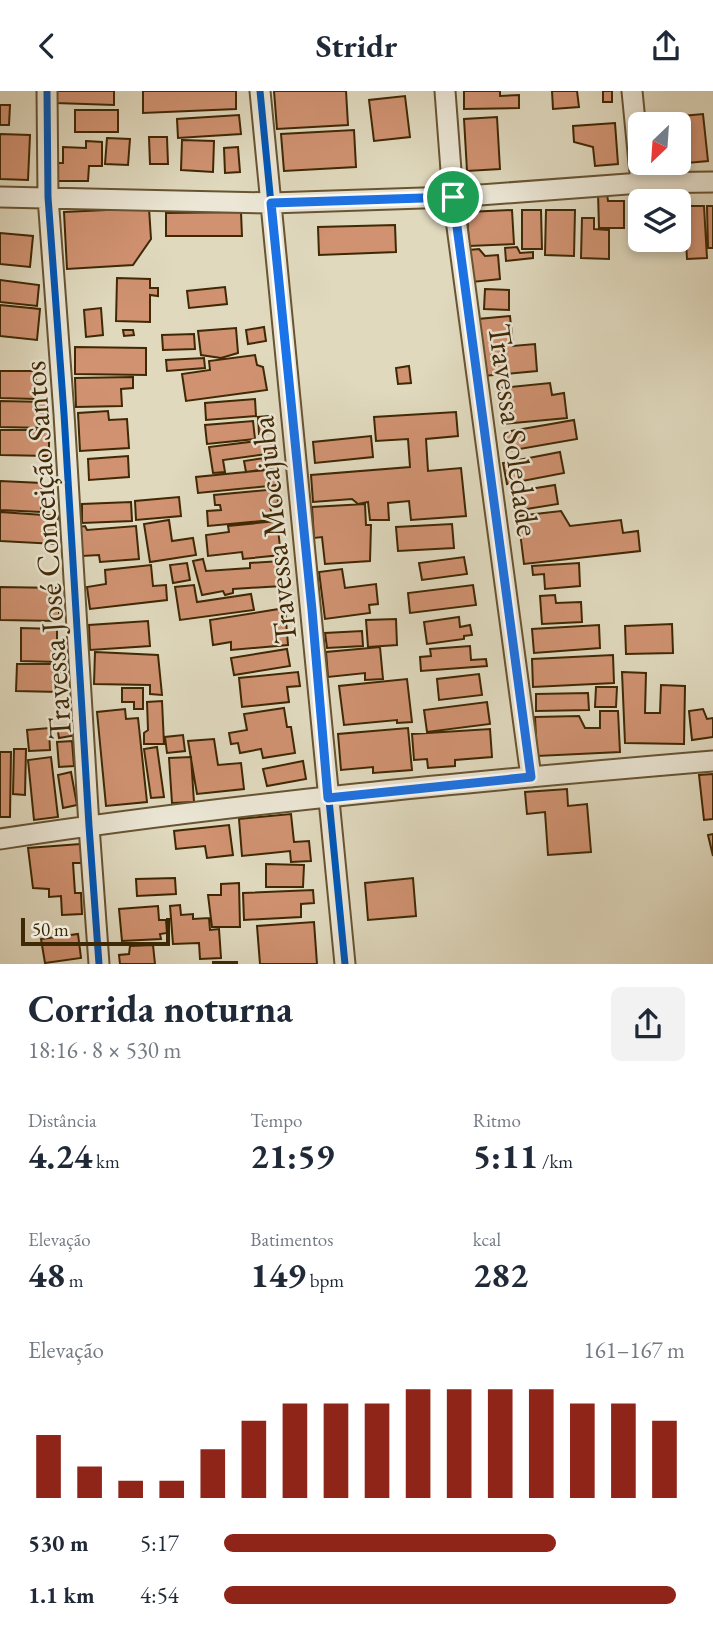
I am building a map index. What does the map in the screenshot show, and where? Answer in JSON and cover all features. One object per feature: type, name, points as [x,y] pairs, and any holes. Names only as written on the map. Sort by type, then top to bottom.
[{"type":"street","name":"Travessa José Conceição Santos","points":[[47,91],[48,197],[99,964]]},
{"type":"street","name":"Travessa Mocajuba","points":[[260,91],[345,964]]},
{"type":"street","name":"Travessa Soledade","points":[[445,91],[453,197],[531,777]]},
{"type":"street","points":[[632,91],[640,183]]},
{"type":"street","points":[[0,197],[271,203],[453,197],[640,183],[713,182]]},
{"type":"street","points":[[0,839],[328,798],[713,761]]},
{"type":"building","points":[[56,91],[114,91],[114,105],[56,103]]},
{"type":"building","points":[[143,91],[236,91],[236,109],[143,113]]},
{"type":"building","points":[[274,91],[346,91],[348,125],[277,129]]},
{"type":"building","points":[[464,91],[500,91],[500,96],[519,95],[519,108],[464,109]]},
{"type":"building","points":[[552,91],[577,91],[579,107],[553,109]]},
{"type":"building","points":[[603,91],[612,91],[612,102],[603,102]]},
{"type":"building","points":[[405,96],[410,137],[374,141],[369,100]]},
{"type":"building","points":[[0,105],[10,105],[9,125],[0,125]]},
{"type":"building","points":[[75,110],[118,110],[118,132],[75,132]]},
{"type":"building","points":[[703,114],[708,161],[691,163],[691,115]]},
{"type":"building","points":[[239,115],[241,134],[178,138],[177,119]]},
{"type":"building","points":[[497,117],[500,169],[467,171],[464,119]]},
{"type":"building","points":[[615,123],[618,164],[595,166],[593,147],[574,142],[573,126]]},
{"type":"building","points":[[354,130],[356,167],[284,171],[281,134]]},
{"type":"building","points":[[0,134],[30,135],[28,180],[0,179]]},
{"type":"building","points":[[149,137],[167,137],[168,164],[150,164]]},
{"type":"building","points":[[107,138],[130,139],[128,165],[105,164]]},
{"type":"building","points":[[182,140],[214,141],[213,172],[181,170]]},
{"type":"building","points":[[86,141],[102,142],[102,166],[89,166],[88,181],[52,181],[52,163],[63,163],[63,147],[86,148]]},
{"type":"building","points":[[238,147],[240,172],[225,173],[224,148]]},
{"type":"building","points":[[598,193],[607,194],[608,201],[624,201],[624,228],[599,228]]},
{"type":"building","points":[[691,206],[704,206],[707,258],[687,259],[687,252],[691,252]]},
{"type":"building","points":[[707,206],[713,206],[713,248],[708,248]]},
{"type":"building","points":[[149,208],[151,239],[133,265],[67,269],[64,212]]},
{"type":"building","points":[[512,210],[514,244],[469,246],[467,212]]},
{"type":"building","points":[[522,210],[541,210],[542,249],[522,249]]},
{"type":"building","points":[[546,210],[575,210],[574,256],[545,255]]},
{"type":"building","points":[[241,212],[242,236],[166,236],[166,213]]},
{"type":"building","points":[[582,218],[594,218],[594,229],[609,230],[609,259],[581,258]]},
{"type":"building","points":[[395,225],[396,252],[319,255],[318,227]]},
{"type":"building","points":[[0,233],[33,236],[30,267],[0,264]]},
{"type":"building","points":[[517,247],[520,253],[533,252],[533,258],[506,261],[505,248]]},
{"type":"building","points":[[479,249],[485,256],[498,255],[500,279],[472,282],[469,250]]},
{"type":"building","points":[[117,278],[150,279],[150,288],[158,288],[158,296],[150,295],[150,322],[116,321]]},
{"type":"building","points":[[0,280],[39,285],[37,306],[0,302]]},
{"type":"building","points":[[225,287],[227,304],[189,308],[187,291]]},
{"type":"building","points":[[485,289],[509,290],[509,310],[484,309]]},
{"type":"building","points":[[0,305],[40,309],[37,340],[0,336]]},
{"type":"building","points":[[101,308],[103,335],[86,337],[84,310]]},
{"type":"building","points":[[510,316],[513,346],[535,344],[537,371],[484,376],[478,319]]},
{"type":"building","points":[[264,327],[266,341],[248,344],[246,330]]},
{"type":"building","points":[[236,328],[238,353],[221,358],[201,355],[198,331]]},
{"type":"building","points":[[123,330],[133,330],[134,335],[124,336]]},
{"type":"building","points":[[194,334],[195,349],[163,350],[162,335]]},
{"type":"building","points":[[75,347],[146,348],[146,375],[75,374]]},
{"type":"building","points":[[255,355],[257,365],[263,367],[267,390],[186,401],[182,374],[210,370],[209,361]]},
{"type":"building","points":[[204,358],[205,368],[167,371],[166,360]]},
{"type":"building","points":[[409,366],[411,383],[398,384],[396,368]]},
{"type":"building","points":[[0,371],[36,371],[36,399],[0,398]]},
{"type":"building","points":[[133,377],[133,388],[121,389],[122,406],[76,407],[75,378]]},
{"type":"building","points":[[550,383],[552,395],[564,393],[567,418],[503,424],[500,388]]},
{"type":"building","points":[[255,399],[256,416],[206,420],[205,403]]},
{"type":"building","points":[[0,401],[47,402],[46,428],[0,427]]},
{"type":"building","points":[[108,411],[109,420],[127,419],[129,448],[80,451],[78,413]]},
{"type":"building","points":[[456,412],[458,436],[426,439],[428,471],[461,468],[466,516],[411,520],[409,501],[388,503],[389,520],[370,520],[368,502],[358,504],[352,499],[313,502],[311,475],[410,467],[408,439],[376,441],[374,417]]},
{"type":"building","points":[[268,416],[269,433],[259,434],[258,417]]},
{"type":"building","points":[[574,420],[577,439],[508,451],[505,432]]},
{"type":"building","points":[[253,421],[255,439],[207,444],[205,425]]},
{"type":"building","points":[[0,430],[49,430],[49,456],[0,455]]},
{"type":"building","points":[[371,436],[373,457],[315,463],[313,442]]},
{"type":"building","points":[[273,439],[275,453],[223,460],[225,472],[213,473],[209,447]]},
{"type":"building","points":[[560,452],[564,473],[507,484],[503,463]]},
{"type":"building","points":[[128,456],[129,477],[89,480],[88,459]]},
{"type":"building","points":[[272,457],[274,468],[246,472],[244,461]]},
{"type":"building","points":[[277,469],[278,485],[198,493],[196,477]]},
{"type":"building","points":[[0,481],[42,483],[41,512],[0,510]]},
{"type":"building","points":[[555,485],[558,504],[514,511],[511,492]]},
{"type":"building","points":[[277,489],[278,503],[270,504],[272,520],[208,526],[207,511],[221,510],[220,505],[215,505],[214,495]]},
{"type":"building","points":[[179,497],[181,516],[136,520],[135,501]]},
{"type":"building","points":[[131,502],[132,521],[82,523],[82,504]]},
{"type":"building","points":[[365,504],[366,525],[371,525],[370,561],[325,564],[322,537],[314,538],[312,507]]},
{"type":"building","points":[[561,511],[570,526],[621,520],[623,533],[638,531],[640,551],[524,564],[518,516]]},
{"type":"building","points":[[0,512],[58,516],[56,544],[0,541]]},
{"type":"building","points":[[169,520],[172,541],[193,538],[196,555],[150,562],[144,524]]},
{"type":"building","points":[[277,521],[281,555],[243,559],[242,552],[208,556],[206,535],[229,532],[228,526]]},
{"type":"building","points":[[452,524],[454,548],[398,551],[396,527]]},
{"type":"building","points":[[85,526],[87,530],[136,526],[139,559],[100,562],[99,555],[82,556],[79,527]]},
{"type":"building","points":[[464,557],[467,574],[422,580],[419,563]]},
{"type":"building","points":[[203,559],[206,571],[250,568],[250,563],[281,561],[282,586],[233,589],[233,593],[225,595],[223,591],[202,595],[193,561]]},
{"type":"building","points":[[187,563],[190,580],[173,583],[170,565]]},
{"type":"building","points":[[579,563],[580,586],[545,589],[544,574],[533,575],[532,566]]},
{"type":"building","points":[[151,565],[153,586],[166,585],[167,600],[90,609],[87,587],[106,584],[105,570]]},
{"type":"building","points":[[342,569],[345,588],[376,584],[378,604],[369,605],[370,613],[325,619],[319,572]]},
{"type":"building","points":[[194,585],[197,602],[251,594],[254,610],[180,620],[175,587]]},
{"type":"building","points":[[473,585],[476,605],[410,613],[408,593]]},
{"type":"building","points":[[0,587],[59,588],[59,621],[0,620]]},
{"type":"building","points":[[555,595],[556,603],[581,602],[582,622],[542,624],[540,596]]},
{"type":"building","points":[[285,608],[288,645],[231,650],[231,642],[213,645],[210,620]]},
{"type":"building","points":[[459,617],[460,627],[470,625],[472,635],[464,636],[464,639],[427,644],[424,622]]},
{"type":"building","points":[[396,619],[397,645],[368,647],[366,620]]},
{"type":"building","points":[[148,621],[150,646],[90,650],[89,625]]},
{"type":"building","points":[[672,624],[673,653],[626,654],[625,626]]},
{"type":"building","points":[[599,625],[600,648],[534,653],[532,629]]},
{"type":"building","points":[[21,628],[57,629],[57,662],[21,661]]},
{"type":"building","points":[[362,631],[363,646],[327,648],[325,633]]},
{"type":"building","points":[[470,646],[471,660],[486,659],[487,666],[421,671],[420,657],[431,656],[430,649]]},
{"type":"building","points":[[380,647],[383,679],[365,680],[365,673],[328,677],[326,652]]},
{"type":"building","points":[[287,649],[290,666],[234,675],[231,658]]},
{"type":"building","points":[[95,652],[158,655],[162,695],[150,694],[150,685],[94,684]]},
{"type":"building","points":[[613,655],[614,683],[533,687],[532,659]]},
{"type":"building","points":[[17,664],[60,664],[59,692],[16,691]]},
{"type":"building","points":[[298,672],[300,686],[287,687],[289,702],[242,707],[239,678]]},
{"type":"building","points":[[622,672],[646,673],[645,713],[660,713],[661,685],[685,686],[684,744],[625,743]]},
{"type":"building","points":[[479,674],[482,695],[439,700],[437,679]]},
{"type":"building","points":[[407,679],[412,722],[397,723],[397,720],[344,725],[339,686]]},
{"type":"building","points":[[596,687],[617,687],[616,707],[595,707]]},
{"type":"building","points":[[122,688],[143,688],[143,709],[134,709],[134,702],[122,702]]},
{"type":"building","points":[[588,693],[589,710],[536,711],[536,694]]},
{"type":"building","points":[[162,701],[164,744],[144,744],[144,733],[148,730],[147,702]]},
{"type":"building","points":[[487,702],[490,724],[427,732],[424,710]]},
{"type":"building","points":[[284,708],[287,727],[291,727],[295,753],[263,758],[261,749],[240,753],[238,743],[231,744],[229,733],[247,730],[244,714]]},
{"type":"building","points":[[125,709],[126,719],[138,718],[147,802],[106,806],[97,712]]},
{"type":"building","points":[[703,709],[707,719],[713,718],[713,737],[692,740],[689,711]]},
{"type":"building","points":[[600,711],[618,711],[620,752],[537,756],[535,717],[579,716],[585,728],[600,728]]},
{"type":"building","points":[[70,725],[71,736],[59,738],[57,726]]},
{"type":"building","points":[[49,728],[50,750],[29,751],[27,730]]},
{"type":"building","points":[[408,728],[412,770],[373,773],[373,767],[341,770],[338,734]]},
{"type":"building","points":[[490,729],[492,757],[455,760],[455,766],[428,768],[427,759],[414,760],[412,734]]},
{"type":"building","points":[[183,735],[185,751],[167,753],[165,737]]},
{"type":"building","points":[[214,739],[218,765],[241,763],[244,789],[197,794],[188,741]]},
{"type":"building","points":[[72,741],[74,766],[59,767],[57,742]]},
{"type":"building","points":[[157,747],[164,797],[151,798],[144,749]]},
{"type":"building","points":[[14,749],[26,749],[25,795],[13,794]]},
{"type":"building","points":[[0,752],[11,752],[10,817],[0,817]]},
{"type":"building","points":[[51,757],[58,817],[34,820],[28,760]]},
{"type":"building","points":[[191,757],[194,802],[172,803],[169,758]]},
{"type":"building","points":[[303,761],[306,779],[267,786],[263,769]]},
{"type":"building","points":[[71,772],[77,805],[63,808],[58,775]]},
{"type":"building","points":[[713,774],[713,819],[704,820],[699,775]]},
{"type":"building","points":[[567,789],[568,806],[587,804],[591,852],[548,855],[545,812],[527,814],[525,792]]},
{"type":"building","points":[[291,814],[294,842],[309,841],[311,861],[291,862],[290,851],[242,856],[239,819]]},
{"type":"building","points":[[229,825],[233,855],[207,858],[205,846],[176,849],[174,831]]},
{"type":"building","points":[[713,834],[713,856],[708,835]]},
{"type":"building","points":[[80,844],[83,863],[73,863],[75,893],[81,893],[82,914],[62,915],[61,896],[49,897],[49,889],[33,888],[28,848]]},
{"type":"building","points":[[266,864],[304,865],[303,887],[266,887]]},
{"type":"building","points":[[175,878],[176,894],[137,896],[136,879]]},
{"type":"building","points":[[413,878],[416,916],[368,920],[365,883]]},
{"type":"building","points":[[239,883],[240,927],[212,927],[208,895],[221,895],[221,884]]},
{"type":"building","points":[[313,890],[314,903],[301,904],[301,917],[244,920],[243,893]]},
{"type":"building","points":[[180,905],[181,915],[193,914],[193,919],[209,918],[210,930],[219,929],[221,958],[200,959],[199,943],[173,944],[170,906]]},
{"type":"building","points":[[158,906],[159,920],[166,920],[167,933],[160,934],[161,939],[122,941],[119,909]]},
{"type":"building","points":[[314,922],[317,964],[260,964],[257,926]]},
{"type":"building","points":[[78,934],[81,958],[45,963],[41,939]]},
{"type":"building","points":[[153,945],[155,964],[120,964],[119,955],[129,954],[130,946]]},
{"type":"building","points":[[237,962],[237,964],[213,964]]},
{"type":"cycle path","points":[[47,91],[48,197],[99,964]]},
{"type":"cycle path","points":[[260,91],[345,964]]},
{"type":"route","points":[[453,197],[531,777],[328,798],[271,203],[453,197]]}]
